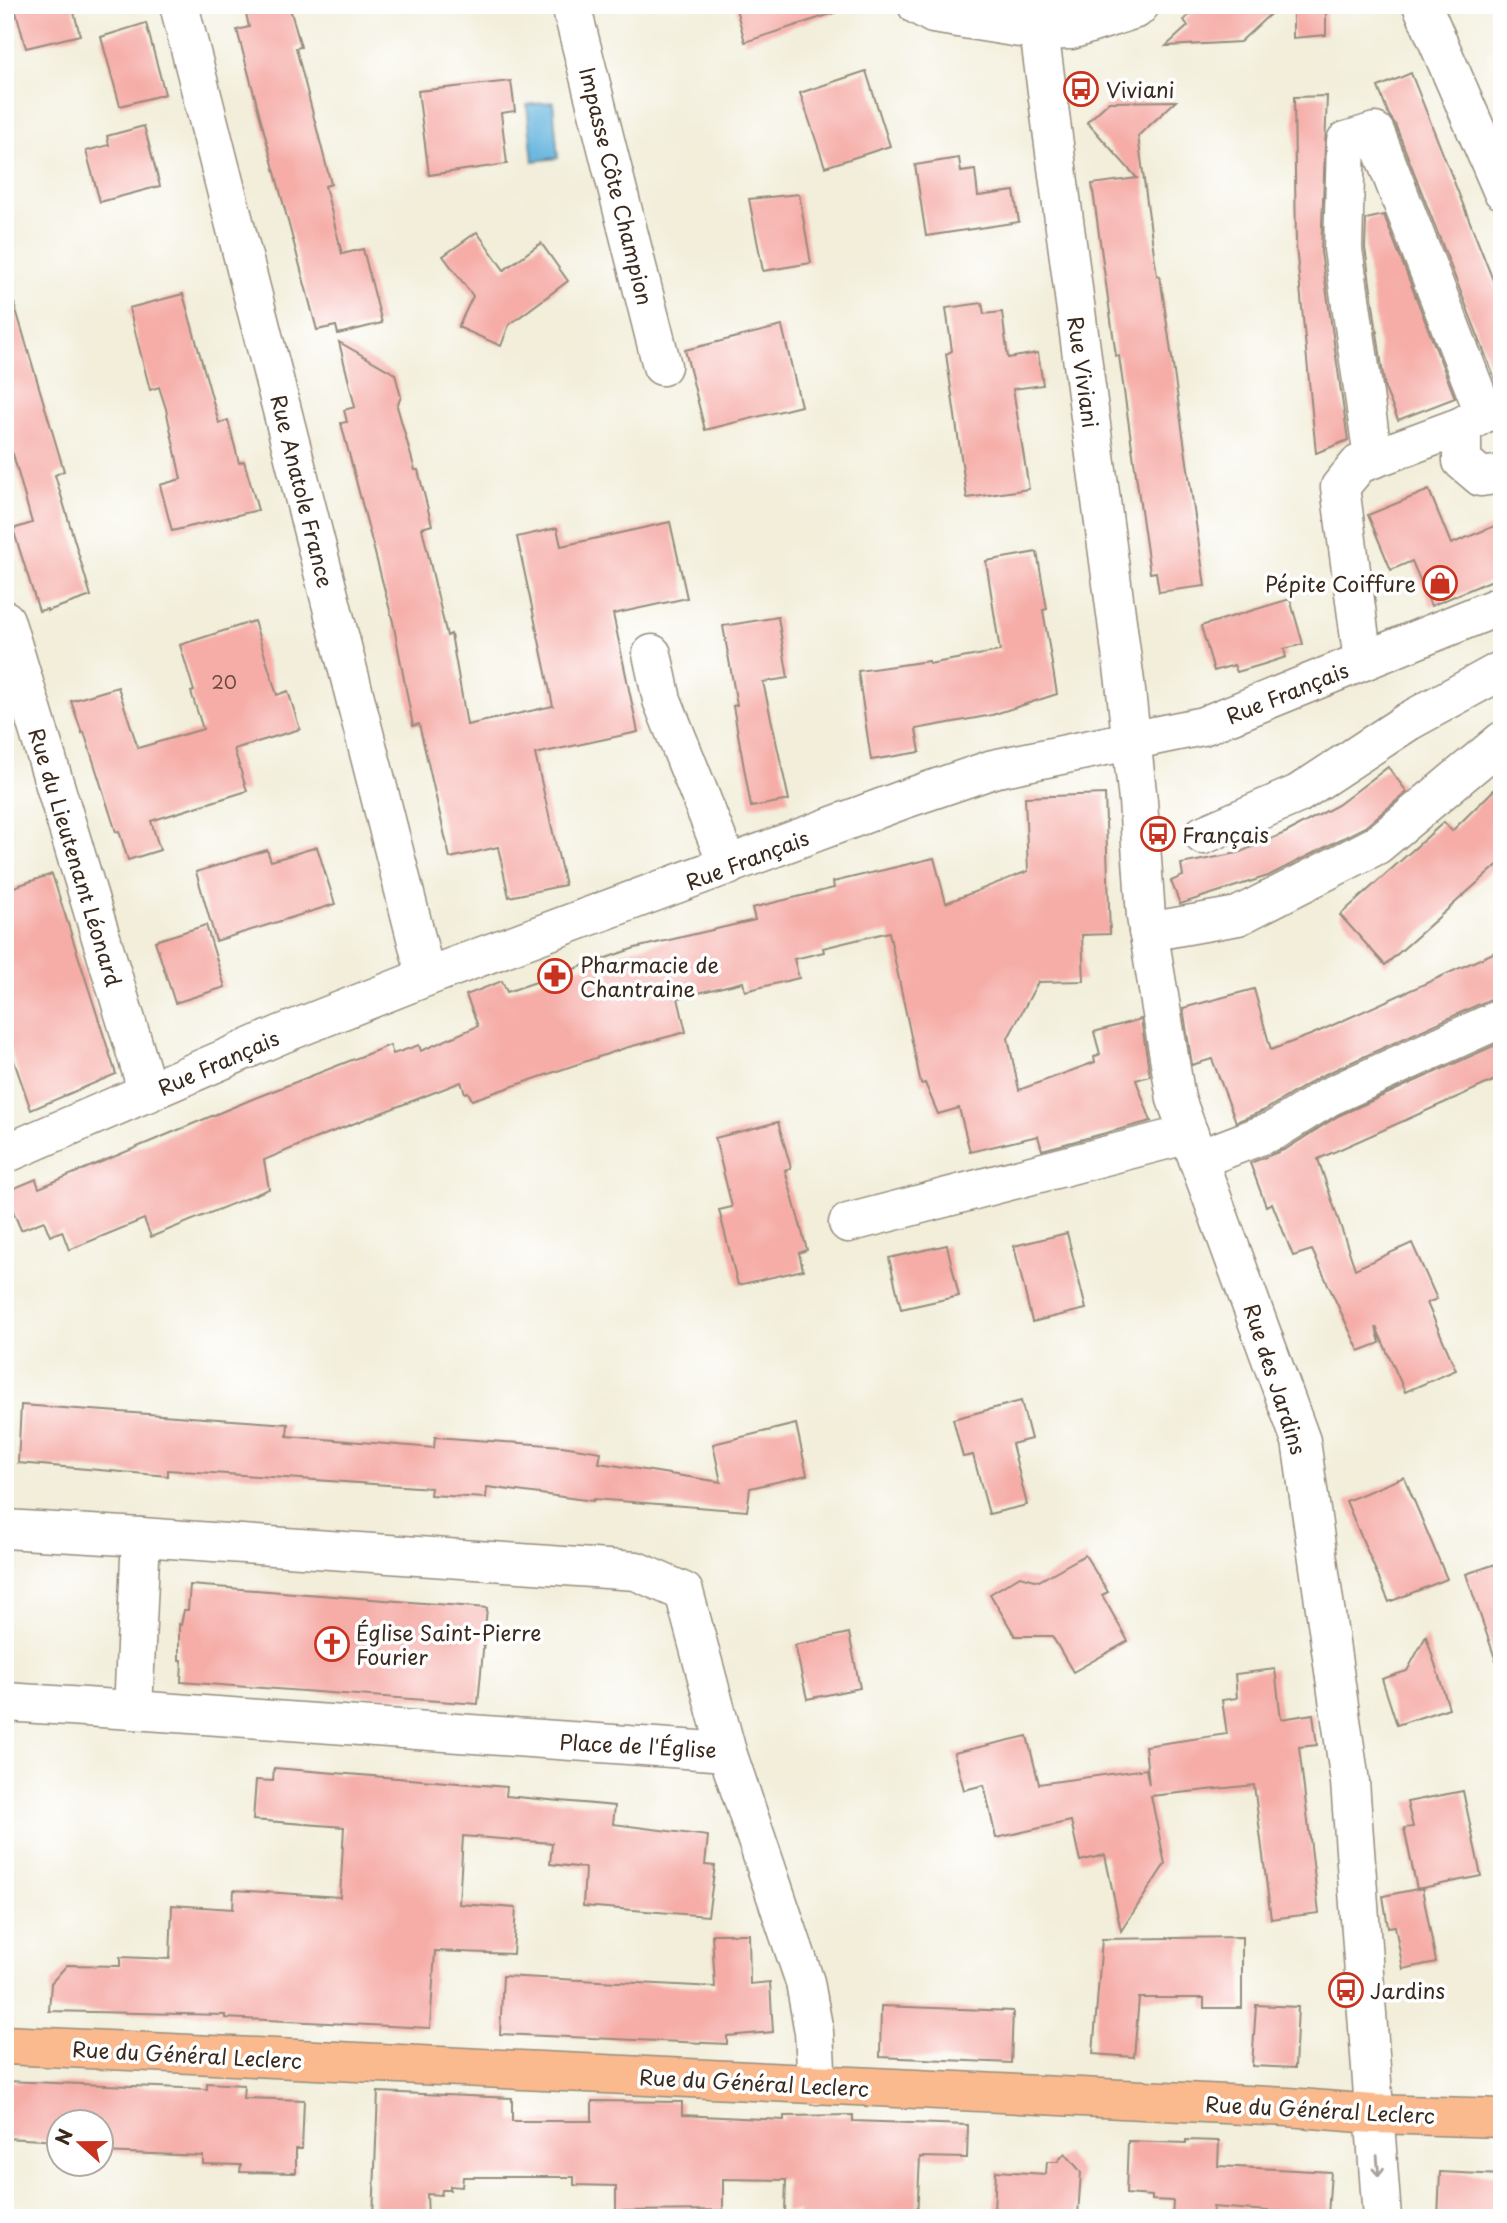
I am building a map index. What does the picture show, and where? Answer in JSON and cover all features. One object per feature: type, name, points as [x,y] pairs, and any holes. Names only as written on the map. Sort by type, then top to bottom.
[{"type":"main road","name":"Rue du Général Leclerc","points":[[5,2046],[1288,2107],[1373,2114],[1502,2118]]},
{"type":"street","name":"Rue Anatole France","points":[[179,5],[426,977]]},
{"type":"street","name":"Impasse Côte Champion","points":[[571,5],[662,366]]},
{"type":"street","points":[[917,5],[933,14],[1039,18],[1071,30],[1136,9],[1140,5]]},
{"type":"street","points":[[1422,5],[1502,190]]},
{"type":"street","name":"Rue Viviani","points":[[1039,18],[1125,682],[1130,740]]},
{"type":"street","points":[[1373,458],[1343,249],[1346,141],[1375,132],[1483,414],[1462,461],[1481,477],[1502,474]]},
{"type":"street","points":[[1363,661],[1340,487],[1359,464],[1483,414]]},
{"type":"street","name":"Rue Français","points":[[5,1154],[282,1034],[426,977],[905,799],[993,769],[1203,726],[1502,606]]},
{"type":"street","name":"Rue du Lieutenant Léonard","points":[[5,620],[148,1093]]},
{"type":"street","points":[[652,654],[662,699],[728,866]]},
{"type":"street","points":[[1203,835],[1298,794],[1409,721],[1502,670]]},
{"type":"street","name":"Rue des Jardins","points":[[1130,740],[1138,801],[1148,932],[1176,1099],[1301,1441],[1350,1782],[1371,2037],[1373,2114],[1382,2218]]},
{"type":"street","points":[[1148,932],[1238,916],[1377,845],[1502,741]]},
{"type":"street","points":[[849,1223],[1275,1130],[1328,1097],[1502,1018]]},
{"type":"street","name":"Place de l'Église","points":[[5,1529],[636,1572],[684,1592],[727,1752],[5,1702]]},
{"type":"street","points":[[133,1710],[141,1537]]},
{"type":"street","points":[[727,1752],[805,1982],[814,2032],[817,2085]]},
{"type":"water","points":[[553,102],[558,158],[533,161],[527,105]]},
{"type":"building","points":[[14,5],[72,5],[80,35],[26,48]]},
{"type":"building","points":[[244,5],[289,5],[301,47],[296,48],[331,184],[325,186],[342,254],[363,249],[382,323],[338,334],[336,326],[317,330],[237,30],[249,27]]},
{"type":"building","points":[[735,5],[836,5],[837,12],[745,42]]},
{"type":"building","points":[[1200,5],[1280,5],[1240,42],[1166,46],[1188,26],[1184,20]]},
{"type":"building","points":[[1293,5],[1326,5],[1326,35],[1293,38]]},
{"type":"building","points":[[146,23],[165,94],[120,106],[101,37]]},
{"type":"building","points":[[866,71],[890,146],[825,167],[800,93]]},
{"type":"building","points":[[1411,73],[1502,303],[1502,380],[1496,382],[1378,87]]},
{"type":"building","points":[[511,81],[515,111],[501,113],[507,164],[429,175],[418,91]]},
{"type":"building","points":[[1327,96],[1321,252],[1348,440],[1316,453],[1296,246],[1294,97]]},
{"type":"building","points":[[1176,101],[1138,136],[1205,586],[1159,592],[1156,572],[1150,573],[1092,184],[1137,178],[1087,122],[1109,102]]},
{"type":"building","points":[[144,126],[160,186],[100,202],[86,151],[109,145],[107,136]]},
{"type":"building","points":[[959,158],[961,172],[975,170],[978,196],[1014,191],[1019,222],[926,236],[915,165]]},
{"type":"building","points":[[799,194],[811,263],[763,271],[749,199]]},
{"type":"building","points":[[1384,215],[1455,398],[1398,420],[1385,389],[1365,248],[1366,219]]},
{"type":"building","points":[[477,232],[504,270],[541,243],[568,281],[509,325],[501,346],[458,327],[473,296],[443,256]]},
{"type":"building","points":[[183,294],[219,423],[228,420],[239,463],[244,461],[258,510],[172,531],[160,485],[181,479],[166,409],[159,387],[150,390],[129,308]]},
{"type":"building","points":[[14,303],[64,471],[55,475],[91,596],[47,611],[39,611],[13,529],[32,523],[13,454],[5,456],[5,304]]},
{"type":"building","points":[[982,303],[984,314],[1002,312],[1008,358],[1038,353],[1043,385],[1013,389],[1029,489],[967,498],[946,354],[952,351],[946,308]]},
{"type":"building","points":[[782,326],[801,406],[705,430],[685,350]]},
{"type":"building","points":[[339,342],[395,374],[401,397],[397,406],[432,525],[422,528],[447,636],[451,634],[467,725],[553,706],[517,537],[557,528],[561,546],[670,522],[687,598],[613,614],[638,732],[535,754],[565,885],[509,897],[498,847],[450,858],[419,724],[413,726],[393,622],[341,423],[347,422],[344,410],[355,407]]},
{"type":"building","points":[[1429,490],[1451,544],[1502,523],[1502,576],[1431,606],[1412,561],[1391,570],[1368,515]]},
{"type":"building","points":[[1037,552],[1047,609],[1043,610],[1057,694],[992,715],[916,729],[920,752],[871,760],[858,671],[929,661],[929,664],[1000,651],[986,561]]},
{"type":"building","points":[[1290,599],[1303,644],[1284,649],[1286,657],[1261,665],[1237,672],[1234,665],[1214,671],[1201,626]]},
{"type":"building","points":[[778,617],[788,678],[763,682],[789,800],[751,807],[733,706],[737,705],[723,626]]},
{"type":"building","points":[[254,621],[277,695],[288,691],[300,729],[234,749],[247,791],[151,821],[160,850],[128,860],[71,701],[118,687],[138,748],[203,729],[180,645]]},
{"type":"building","points":[[1388,767],[1407,792],[1365,827],[1268,876],[1180,904],[1171,881],[1183,876],[1181,864],[1238,853],[1287,832],[1338,805]]},
{"type":"building","points":[[1502,782],[1502,861],[1385,965],[1340,915],[1444,822],[1452,831]]},
{"type":"building","points":[[1105,794],[1110,934],[1082,935],[1084,981],[1038,982],[1008,1038],[1019,1090],[1095,1062],[1094,1057],[1100,1054],[1094,1032],[1141,1019],[1150,1076],[1136,1080],[1151,1121],[1042,1150],[1038,1136],[970,1152],[959,1108],[938,1114],[925,1083],[921,1084],[889,932],[823,948],[824,952],[794,959],[799,978],[745,991],[743,982],[678,998],[686,1032],[625,1048],[472,1100],[468,1092],[465,1093],[461,1082],[319,1137],[264,1160],[269,1189],[151,1237],[144,1219],[69,1250],[62,1231],[50,1236],[44,1221],[21,1230],[5,1192],[36,1179],[39,1188],[390,1045],[393,1054],[419,1045],[421,1051],[478,1026],[466,995],[502,981],[507,992],[635,948],[755,920],[752,908],[834,888],[833,882],[934,858],[946,903],[1028,871],[1025,797]]},
{"type":"building","points":[[317,847],[335,904],[216,941],[196,872],[267,850],[271,861]]},
{"type":"building","points":[[52,874],[116,1074],[31,1110],[5,1035],[5,890]]},
{"type":"building","points":[[206,925],[225,987],[175,1003],[155,941]]},
{"type":"building","points":[[1502,949],[1502,997],[1493,998],[1319,1077],[1265,1110],[1236,1122],[1212,1059],[1192,1065],[1183,1008],[1254,989],[1271,1050],[1313,1034]]},
{"type":"building","points":[[1502,1042],[1502,1077],[1318,1159],[1355,1269],[1412,1243],[1437,1299],[1427,1303],[1456,1370],[1405,1392],[1376,1327],[1380,1343],[1359,1351],[1312,1250],[1293,1256],[1272,1203],[1266,1206],[1250,1163],[1286,1149],[1338,1116]]},
{"type":"building","points":[[778,1122],[791,1168],[785,1170],[807,1250],[799,1253],[803,1270],[738,1285],[719,1210],[732,1207],[715,1138]]},
{"type":"building","points":[[1067,1233],[1086,1309],[1032,1322],[1014,1246]]},
{"type":"building","points":[[947,1245],[959,1296],[901,1309],[889,1258]]},
{"type":"building","points":[[1021,1401],[1031,1439],[1012,1444],[1027,1505],[989,1514],[973,1455],[963,1457],[953,1419]]},
{"type":"building","points":[[21,1405],[288,1424],[287,1436],[434,1448],[435,1437],[562,1446],[601,1452],[599,1463],[721,1482],[713,1444],[796,1424],[807,1475],[750,1488],[747,1511],[593,1501],[487,1487],[486,1498],[430,1495],[431,1488],[168,1470],[168,1476],[18,1463]]},
{"type":"building","points":[[1404,1477],[1447,1579],[1389,1602],[1346,1501]]},
{"type":"building","points":[[1085,1555],[1108,1592],[1102,1595],[1128,1641],[1073,1672],[1052,1636],[1015,1636],[990,1594],[1020,1576],[1039,1581]]},
{"type":"building","points":[[1502,1562],[1502,1661],[1496,1661],[1466,1574]]},
{"type":"building","name":"Église Saint-Pierre Fourier","points":[[190,1585],[487,1608],[478,1704],[181,1682],[179,1624],[181,1625],[184,1610],[188,1610]]},
{"type":"building","points":[[849,1633],[860,1688],[807,1699],[795,1645]]},
{"type":"building","points":[[1426,1636],[1449,1708],[1397,1725],[1382,1679],[1407,1671]]},
{"type":"building","points":[[1275,1669],[1281,1719],[1313,1714],[1317,1745],[1299,1747],[1319,1913],[1271,1919],[1254,1785],[1151,1796],[1165,1864],[1121,1931],[1105,1855],[1080,1861],[1071,1821],[996,1838],[984,1785],[964,1790],[954,1753],[1027,1736],[1039,1784],[1146,1769],[1149,1785],[1145,1746],[1227,1734],[1222,1700],[1237,1698],[1235,1674]]},
{"type":"building","points":[[274,1768],[507,1787],[506,1796],[615,1806],[613,1824],[708,1836],[705,1865],[715,1866],[708,1916],[583,1906],[585,1868],[550,1864],[552,1843],[463,1836],[459,1904],[516,1908],[513,1954],[435,1951],[430,2028],[225,2018],[225,2015],[49,2011],[51,1983],[67,1965],[120,1966],[120,1957],[170,1959],[172,1905],[233,1909],[234,1890],[340,1897],[344,1827],[253,1820],[256,1780],[273,1781]]},
{"type":"building","points":[[1463,1791],[1481,1876],[1417,1889],[1404,1828],[1413,1827],[1407,1802]]},
{"type":"building","points":[[1422,1888],[1436,1962],[1403,1969],[1395,1926],[1388,1927],[1383,1896]]},
{"type":"building","points":[[712,1934],[749,1934],[750,1984],[770,1982],[773,2032],[727,2036],[727,2044],[500,2034],[503,1976],[715,1987]]},
{"type":"building","points":[[1242,1937],[1242,2008],[1204,2008],[1204,1998],[1139,1998],[1134,2057],[1093,2054],[1102,1939]]},
{"type":"building","points":[[1256,2005],[1298,2007],[1295,2068],[1252,2066]]},
{"type":"building","points":[[881,2006],[1013,2011],[1011,2063],[880,2057]]},
{"type":"building","points":[[5,2081],[207,2089],[207,2083],[244,2085],[243,2098],[304,2100],[302,2149],[296,2149],[296,2173],[240,2172],[241,2165],[203,2164],[203,2156],[116,2153],[116,2108],[46,2108],[46,2140],[5,2138]]},
{"type":"building","points":[[378,2092],[512,2098],[512,2121],[592,2121],[592,2101],[682,2102],[682,2115],[784,2120],[784,2116],[853,2115],[853,2121],[968,2125],[967,2158],[920,2157],[917,2218],[799,2218],[799,2212],[785,2212],[786,2180],[723,2179],[723,2210],[616,2211],[616,2186],[574,2185],[574,2177],[463,2177],[462,2187],[450,2186],[450,2190],[442,2190],[441,2195],[427,2194],[428,2218],[373,2218]]},
{"type":"building","points":[[1186,2140],[1219,2141],[1218,2166],[1331,2172],[1328,2215],[1213,2207],[1212,2218],[1172,2218],[1173,2201],[1152,2200],[1152,2196],[1126,2194],[1128,2141],[1186,2143]]},
{"type":"building","points":[[1065,2153],[1081,2172],[1078,2215],[994,2211],[996,2171],[1046,2174],[1047,2162],[1057,2162]]},
{"type":"building","points":[[1440,2172],[1502,2175],[1502,2218],[1438,2218]]},
{"type":"place","name":"Viviani","points":[[1081,89]]},
{"type":"place","name":"Pépite Coiffure","points":[[1440,583]]},
{"type":"place","name":"Français","points":[[1158,834]]},
{"type":"place","name":"Pharmacie de Chantraine","points":[[555,976]]},
{"type":"place","name":"Église Saint-Pierre Fourier","points":[[332,1644]]},
{"type":"place","name":"Jardins","points":[[1346,1990]]}]
